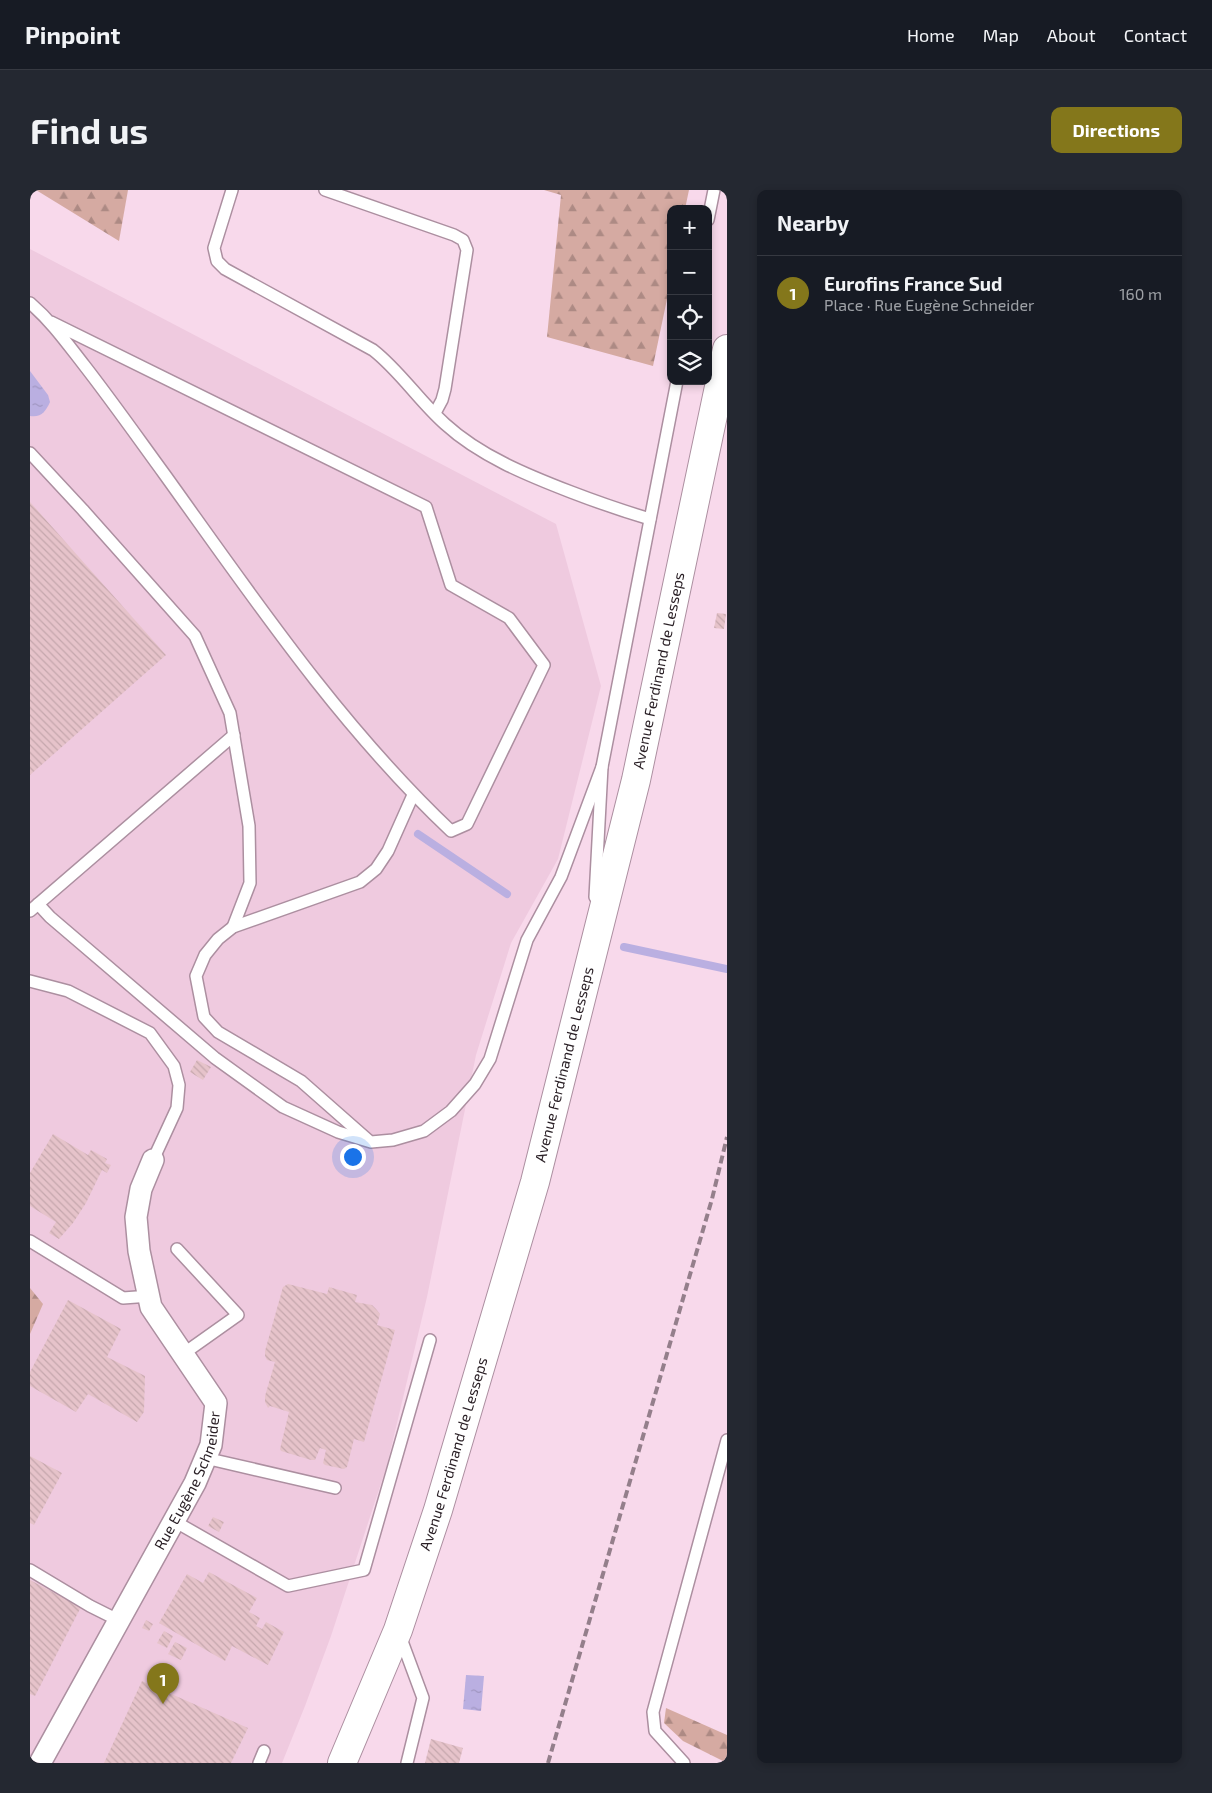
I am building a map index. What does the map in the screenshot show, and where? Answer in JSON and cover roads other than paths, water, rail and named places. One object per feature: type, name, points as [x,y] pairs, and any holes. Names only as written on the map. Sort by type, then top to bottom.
[{"type":"main road","name":"Avenue Ferdinand de Lesseps","points":[[342,1763],[398,1630],[441,1501],[535,1182],[636,780],[727,349]]},
{"type":"street","name":"Rue Eugène Schneider","points":[[40,1763],[120,1622],[195,1483],[211,1445],[216,1403],[151,1307],[139,1251],[136,1217],[141,1189],[153,1160]]},
{"type":"lane","points":[[232,190],[214,248],[217,261],[225,269],[373,350],[387,361],[435,413],[465,441],[522,473],[624,512],[650,519]]},
{"type":"lane","points":[[325,190],[464,240],[467,250],[445,390],[435,413]]},
{"type":"lane","points":[[711,205],[714,190]]},
{"type":"lane","points":[[30,303],[52,322],[105,392],[290,648],[354,728],[413,796],[451,831],[467,824],[544,665],[510,618],[451,585],[426,507],[52,322]]},
{"type":"lane","points":[[592,957],[602,767],[676,385]]},
{"type":"lane","points":[[30,453],[194,636],[230,713],[250,826],[250,882],[233,927]]},
{"type":"lane","points":[[234,735],[34,908],[50,917],[215,1058],[283,1107],[338,1132],[371,1142],[393,1140],[424,1131],[451,1111],[475,1084],[490,1059],[527,940],[561,877],[602,767]]},
{"type":"lane","points":[[371,1142],[302,1080],[218,1032],[204,1017],[196,976],[205,955],[218,939],[233,927],[360,882],[376,868],[388,851],[413,796]]},
{"type":"lane","points":[[30,981],[68,990],[150,1033],[174,1066],[179,1084],[177,1108],[153,1160]]},
{"type":"lane","points":[[30,1241],[123,1298],[150,1296]]},
{"type":"lane","points":[[177,1249],[238,1315],[183,1354]]},
{"type":"lane","points":[[174,1521],[288,1586],[364,1570],[430,1340]]},
{"type":"lane","points":[[684,1763],[655,1730],[653,1712],[727,1440]]},
{"type":"lane","points":[[205,1458],[335,1488]]},
{"type":"lane","points":[[30,1570],[120,1622]]},
{"type":"lane","points":[[398,1630],[423,1698],[407,1763]]},
{"type":"lane","points":[[259,1763],[264,1751]]},
{"type":"water","points":[[30,371],[48,395],[50,402],[43,413],[37,416],[30,416]]},
{"type":"water","points":[[466,1675],[484,1676],[481,1711],[463,1709]]},
{"type":"waterway","points":[[418,834],[507,894]]},
{"type":"waterway","points":[[624,947],[727,969]]},
{"type":"railway","points":[[548,1763],[712,1199],[727,1137]]},
{"type":"place","name":"Eurofins France Sud","points":[[163,1704]]}]
